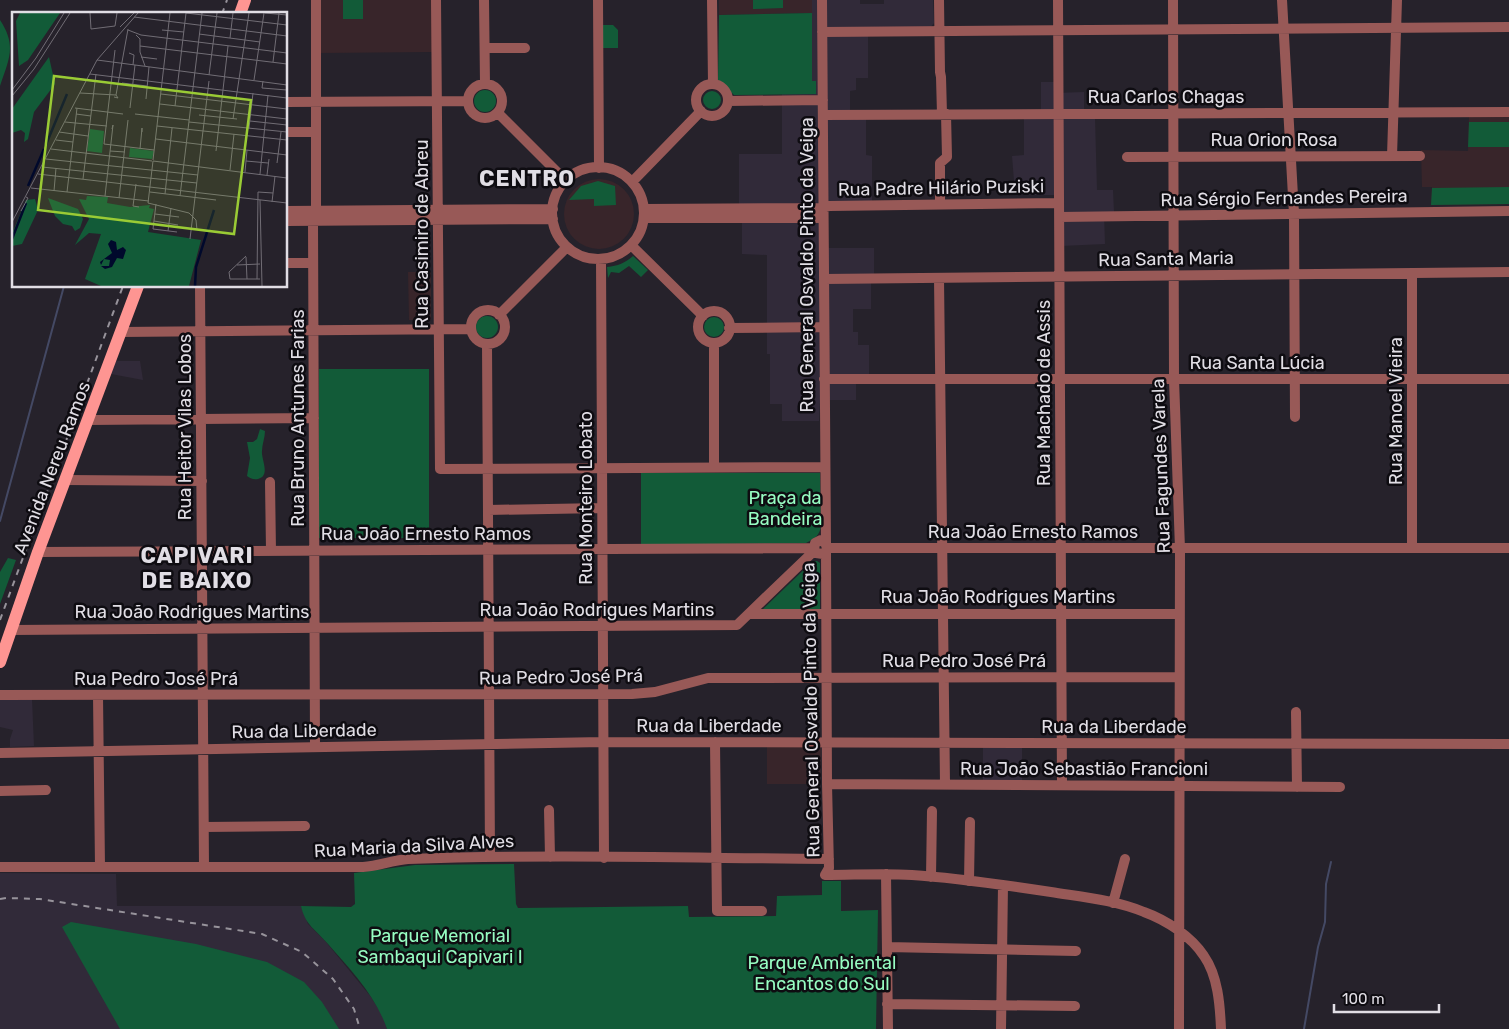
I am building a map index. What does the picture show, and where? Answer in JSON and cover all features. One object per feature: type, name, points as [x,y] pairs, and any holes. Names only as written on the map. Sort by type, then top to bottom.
[{"type":"main road","points":[[241,12],[245,0]]},
{"type":"main road","name":"Avenida Nereu Ramos","points":[[0,662],[38,552],[137,288]]},
{"type":"street","name":"Rua Bruno Antunes Farias","points":[[314,747],[316,0]]},
{"type":"street","name":"Rua Casimiro de Abreu","points":[[436,0],[440,469],[488,468]]},
{"type":"street","points":[[484,0],[485,84]]},
{"type":"street","points":[[598,0],[599,168]]},
{"type":"street","points":[[712,0],[713,84]]},
{"type":"street","name":"Rua General Osvaldo Pinto da Veiga","points":[[822,0],[825,530],[821,547],[826,614],[826,742],[829,869]]},
{"type":"street","points":[[939,0],[939,32],[947,157],[940,163],[940,205]]},
{"type":"street","name":"Rua Machado de Assis","points":[[1058,0],[1062,785]]},
{"type":"street","name":"Rua Fagundes Varela","points":[[1173,0],[1174,379],[1180,549],[1179,1029]]},
{"type":"street","points":[[1282,0],[1294,214],[1295,417]]},
{"type":"street","points":[[1392,156],[1397,0]]},
{"type":"street","points":[[822,32],[1509,27]]},
{"type":"street","points":[[485,48],[525,48]]},
{"type":"street","points":[[485,84],[496,87],[502,96],[503,102],[498,113],[489,118],[477,117],[469,108],[467,101],[472,89],[478,85],[485,84]]},
{"type":"street","points":[[713,84],[718,85],[726,92],[728,101],[720,114],[710,115],[701,111],[696,103],[697,93],[704,86],[713,84]]},
{"type":"street","points":[[728,101],[823,100]]},
{"type":"street","points":[[288,102],[467,101]]},
{"type":"street","points":[[632,182],[701,111]]},
{"type":"street","name":"Rua Carlos Chagas","points":[[823,115],[1509,112]]},
{"type":"street","points":[[498,113],[566,181]]},
{"type":"street","points":[[288,132],[316,132]]},
{"type":"street","name":"Rua Orion Rosa","points":[[1127,157],[1420,156]]},
{"type":"street","points":[[599,168],[624,175],[632,182],[642,198],[644,214],[643,227],[632,246],[615,256],[601,259],[588,258],[577,254],[567,247],[555,228],[553,214],[554,199],[566,181],[586,169],[599,168]]},
{"type":"street","name":"Rua Padre Hilário Puziski","points":[[644,214],[823,213],[829,206],[1059,203]]},
{"type":"street","points":[[288,211],[315,216]]},
{"type":"street","name":"Rua Sérgio Fernandes Pereira","points":[[1059,217],[1509,212]]},
{"type":"street","points":[[288,221],[315,216],[553,214]]},
{"type":"street","points":[[632,246],[703,316]]},
{"type":"street","points":[[499,315],[567,247]]},
{"type":"street","name":"Rua Monteiro Lobato","points":[[601,259],[604,858]]},
{"type":"street","points":[[288,263],[314,263]]},
{"type":"street","name":"Rua Santa Maria","points":[[824,280],[1509,272]]},
{"type":"street","name":"Rua Manoel Vieira","points":[[1412,273],[1412,548]]},
{"type":"street","points":[[939,278],[945,784]]},
{"type":"street","name":"Rua Heitor Vilas Lobos","points":[[200,288],[204,867]]},
{"type":"street","points":[[492,311],[499,315],[504,322],[503,333],[496,341],[487,344],[477,341],[471,329],[473,318],[482,312],[492,311]]},
{"type":"street","points":[[711,312],[720,313],[727,319],[729,328],[725,338],[714,343],[705,340],[699,333],[698,324],[703,316],[711,312]]},
{"type":"street","points":[[729,328],[824,327]]},
{"type":"street","points":[[121,332],[471,329]]},
{"type":"street","points":[[714,343],[714,467]]},
{"type":"street","points":[[487,344],[490,857]]},
{"type":"street","name":"Rua Santa Lúcia","points":[[824,379],[1509,379]]},
{"type":"street","points":[[89,420],[314,418]]},
{"type":"street","points":[[488,468],[825,467]]},
{"type":"street","points":[[66,480],[202,481]]},
{"type":"street","points":[[270,482],[271,550]]},
{"type":"street","points":[[488,510],[602,508]]},
{"type":"street","points":[[749,614],[821,547]]},
{"type":"street","name":"Rua João Ernesto Ramos","points":[[38,552],[821,547],[1509,548]]},
{"type":"street","name":"Rua João Rodrigues Martins","points":[[11,630],[738,625],[749,614],[1179,614]]},
{"type":"street","name":"Rua Pedro José Prá","points":[[0,695],[603,694],[649,693],[708,678],[1179,677]]},
{"type":"street","points":[[98,695],[100,867]]},
{"type":"street","points":[[1296,712],[1297,787]]},
{"type":"street","name":"Rua da Liberdade","points":[[0,752],[603,742],[1509,744]]},
{"type":"street","points":[[715,742],[717,911],[762,911]]},
{"type":"street","name":"Rua João Sebastião Francioni","points":[[827,784],[1340,787]]},
{"type":"street","points":[[0,791],[46,790]]},
{"type":"street","points":[[549,810],[550,857]]},
{"type":"street","points":[[931,877],[932,811]]},
{"type":"street","points":[[969,880],[970,822]]},
{"type":"street","points":[[204,827],[305,826]]},
{"type":"street","name":"Rua Maria da Silva Alves","points":[[0,867],[363,867],[402,859],[490,857],[716,858],[969,880],[1113,903],[1145,912],[1168,924],[1198,948],[1210,966],[1220,1006],[1221,1029]]},
{"type":"street","points":[[1113,903],[1125,859]]},
{"type":"street","points":[[886,874],[888,1029]]},
{"type":"street","points":[[1001,1029],[1003,885]]},
{"type":"street","points":[[887,947],[1076,951]]},
{"type":"street","points":[[887,1004],[1075,1006]]},
{"type":"shaded area","points":[[319,0],[432,0],[432,52],[320,53]]},
{"type":"shaded area","points":[[719,0],[812,0],[812,13],[719,15]]},
{"type":"shaded area","points":[[812,0],[860,0],[860,4],[884,4],[884,0],[933,0],[934,23],[930,28],[868,29],[868,78],[856,78],[856,90],[850,91],[850,118],[866,119],[866,155],[872,156],[872,201],[827,201],[827,248],[874,248],[874,275],[871,275],[871,309],[853,309],[853,332],[858,332],[858,345],[869,345],[869,374],[856,374],[856,400],[820,400],[819,421],[782,421],[782,404],[770,404],[770,354],[767,354],[767,255],[742,254],[739,154],[782,154],[782,94],[816,94],[812,81]]},
{"type":"shaded area","points":[[1041,82],[1054,82],[1055,93],[1084,92],[1084,117],[1095,117],[1097,190],[1113,190],[1114,212],[1104,213],[1105,244],[1061,246],[1061,195],[1029,195],[1029,181],[1014,181],[1012,156],[1024,155],[1024,117],[1041,116]]},
{"type":"shaded area","points":[[1469,114],[1509,114],[1509,204],[1431,205],[1432,187],[1422,187],[1421,150],[1468,151]]},
{"type":"shaded area","points":[[599,179],[612,182],[624,189],[631,201],[634,214],[631,227],[624,239],[612,246],[599,249],[586,246],[574,239],[567,227],[564,214],[567,201],[574,189],[586,182]]},
{"type":"shaded area","points":[[408,272],[431,272],[431,320],[409,320]]},
{"type":"shaded area","points":[[116,361],[140,361],[143,380],[111,374]]},
{"type":"shaded area","points":[[0,699],[32,699],[34,746],[10,747],[13,730],[0,727]]},
{"type":"shaded area","points":[[767,747],[821,747],[820,784],[767,784]]},
{"type":"shaded area","points":[[983,747],[1022,747],[1022,783],[983,783]]},
{"type":"shaded area","points":[[0,873],[116,874],[117,906],[301,906],[308,924],[326,942],[371,997],[383,1016],[387,1029],[0,1029]]},
{"type":"green space","points":[[343,0],[363,0],[363,19],[343,19]]},
{"type":"green space","points":[[753,0],[783,0],[783,8],[753,9]]},
{"type":"green space","points":[[812,13],[812,81],[816,81],[816,94],[734,95],[718,80],[719,15]]},
{"type":"green space","points":[[0,20],[8,37],[10,53],[0,86]]},
{"type":"green space","points":[[603,25],[613,25],[618,30],[618,48],[603,48]]},
{"type":"green space","points":[[485,90],[493,93],[496,101],[493,109],[485,112],[477,109],[474,101],[477,93]]},
{"type":"green space","points":[[708,91],[716,91],[721,96],[719,107],[708,109],[703,104],[703,96]]},
{"type":"green space","points":[[1469,122],[1509,122],[1509,147],[1468,147]]},
{"type":"green space","points":[[598,181],[615,186],[616,205],[594,206],[594,199],[569,200],[581,186]]},
{"type":"green space","points":[[1509,187],[1509,204],[1431,205],[1432,188]]},
{"type":"green space","points":[[633,256],[648,270],[641,277],[629,266],[619,273],[611,272],[608,278],[607,267],[621,264]]},
{"type":"green space","points":[[487,316],[495,319],[498,327],[495,335],[487,338],[479,335],[476,327],[479,319]]},
{"type":"green space","points":[[710,317],[718,317],[724,323],[724,331],[718,337],[710,337],[704,331],[704,323]]},
{"type":"green space","points":[[319,369],[429,369],[429,538],[319,538]]},
{"type":"green space","points":[[260,429],[265,431],[262,454],[265,471],[262,477],[255,479],[247,476],[250,458],[247,442],[253,442],[257,439]]},
{"type":"green space","name":"Praça da Bandeira","points":[[641,473],[820,473],[821,527],[816,537],[806,543],[641,545]]},
{"type":"green space","points":[[8,558],[16,560],[0,604],[0,572]]},
{"type":"green space","points":[[813,561],[820,563],[820,609],[763,609]]},
{"type":"green space","name":"Parque Memorial Sambaqui Capivari I","points":[[514,864],[516,904],[518,908],[688,906],[689,917],[776,916],[777,896],[822,895],[822,881],[841,881],[841,911],[878,910],[876,1029],[387,1029],[369,994],[345,963],[308,923],[301,906],[351,907],[355,904],[354,873],[415,865]]},
{"type":"green space","points":[[71,922],[196,944],[267,962],[304,982],[322,1002],[339,1029],[120,1029],[62,927]]},
{"type":"waterway","points":[[0,521],[63,288]]},
{"type":"waterway","points":[[1304,1029],[1318,947],[1325,922],[1326,884],[1331,862]]},
{"type":"railway","points":[[223,12],[227,0]]},
{"type":"railway","points":[[0,620],[122,288]]},
{"type":"railway","points":[[0,899],[40,899],[262,934],[302,952],[333,979],[354,1009],[360,1029]]},
{"type":"district","name":"CENTRO","points":[[527,178]]},
{"type":"district","name":"CAPIVARI DE BAIXO","points":[[197,568]]},
{"type":"park label","name":"Parque Ambiental Encantos do Sul","points":[[822,973]]}]
